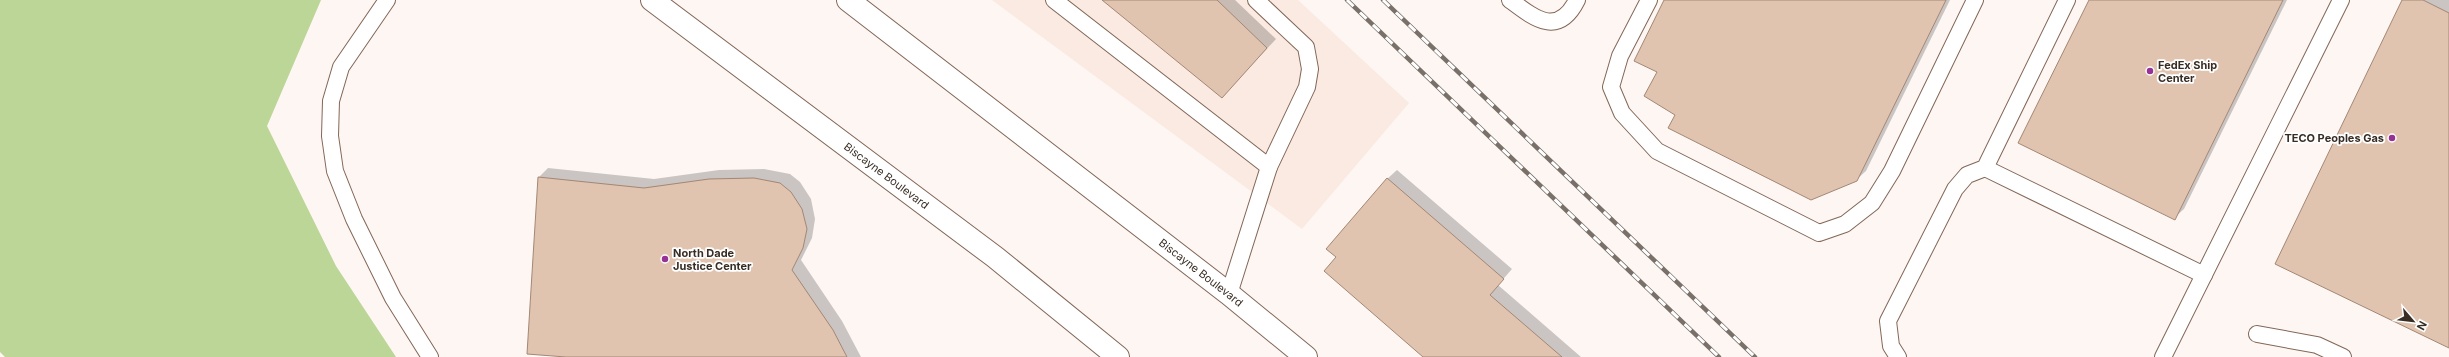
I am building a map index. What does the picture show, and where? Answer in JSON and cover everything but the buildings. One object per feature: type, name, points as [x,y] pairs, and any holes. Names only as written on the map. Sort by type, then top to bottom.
[{"type":"main road","name":"Biscayne Boulevard","points":[[652,0],[995,257],[1118,357]]},
{"type":"main road","name":"Biscayne Boulevard","points":[[848,0],[1229,294],[1306,357]]},
{"type":"lane","points":[[387,0],[342,67],[331,101],[330,136],[335,171],[354,219],[393,298],[430,357]]},
{"type":"lane","points":[[1054,0],[1269,167]]},
{"type":"lane","points":[[1229,294],[1269,167],[1307,87],[1310,69],[1306,47],[1256,0]]},
{"type":"lane","points":[[1510,0],[1537,20],[1552,23],[1564,18],[1577,0]]},
{"type":"lane","points":[[1649,0],[1620,56],[1610,87],[1622,113],[1657,151],[1819,233],[1845,224],[1872,203],[1892,171],[1975,0]]},
{"type":"lane","points":[[1898,357],[1891,346],[1888,321],[1955,189],[1967,175],[1985,168],[2067,0]]},
{"type":"lane","points":[[2163,357],[2341,0]]},
{"type":"lane","points":[[1985,168],[2204,275]]},
{"type":"lane","points":[[2257,334],[2313,351],[2343,357]]},
{"type":"shaded area","points":[[992,0],[1298,0],[1409,103],[1302,229]]},
{"type":"green space","points":[[0,0],[321,0],[267,126],[336,266],[396,357],[5,357],[0,352]]},
{"type":"railway","points":[[1347,0],[1719,357]]},
{"type":"railway","points":[[1383,0],[1755,357]]},
{"type":"place","name":"FedEx Ship Center","points":[[2150,71]]},
{"type":"place","name":"TECO Peoples Gas","points":[[2392,138]]},
{"type":"place","name":"North Dade Justice Center","points":[[665,259]]}]
